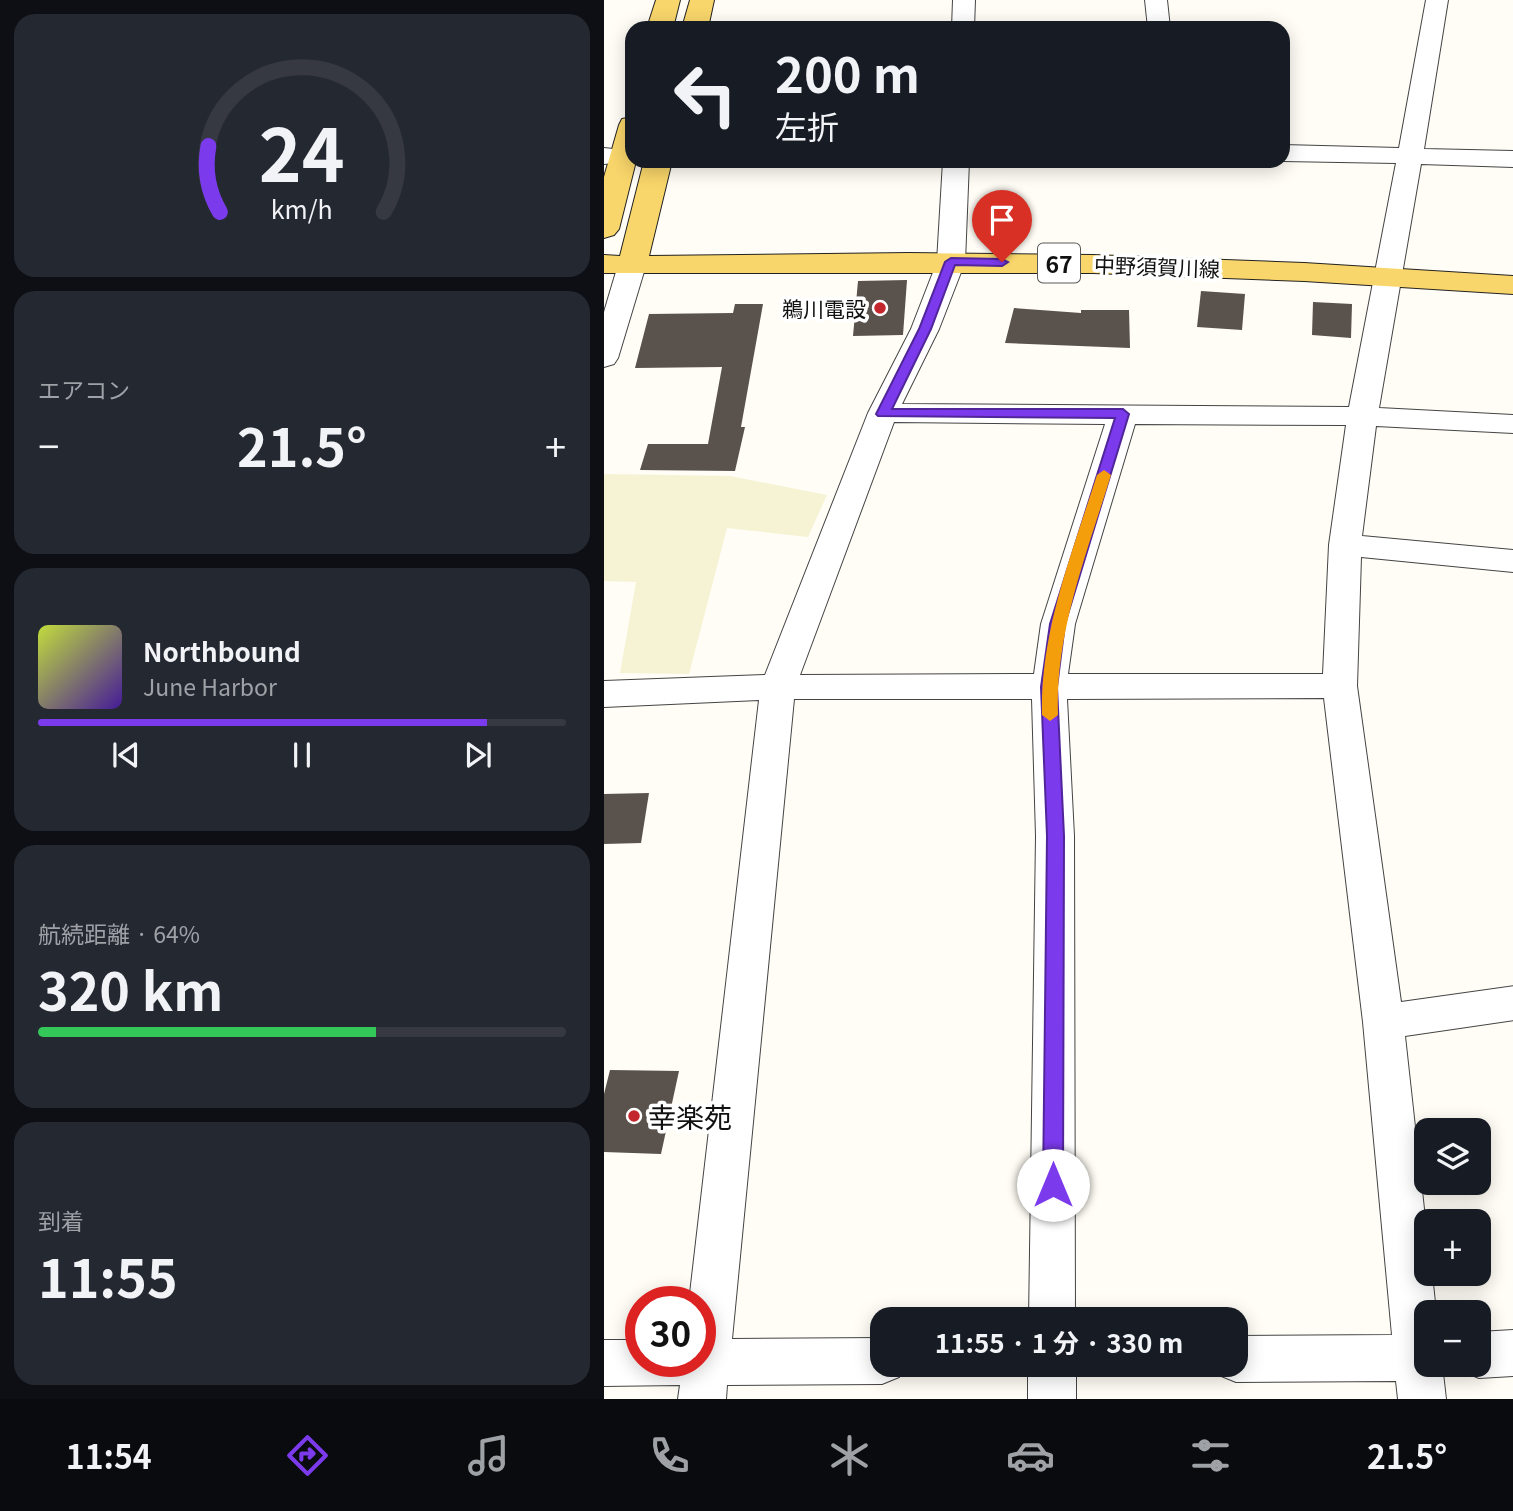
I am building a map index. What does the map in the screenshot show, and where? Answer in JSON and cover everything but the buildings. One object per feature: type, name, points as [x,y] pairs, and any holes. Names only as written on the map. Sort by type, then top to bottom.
[{"type":"main road","points":[[662,21],[668,0]]},
{"type":"main road","points":[[697,21],[702,0]]},
{"type":"main road","points":[[604,229],[614,156],[625,137]]},
{"type":"main road","points":[[618,265],[655,168]]},
{"type":"main road","name":"中野須賀川線","points":[[618,265],[951,262],[1132,264],[1513,285]]},
{"type":"street","points":[[963,21],[964,0]]},
{"type":"street","points":[[1156,0],[1158,21]]},
{"type":"street","points":[[1414,1300],[1383,1022],[1340,686],[1345,545],[1362,416],[1380,331],[1387,276],[1437,0]]},
{"type":"street","points":[[1290,153],[1513,159]]},
{"type":"street","points":[[703,1382],[778,687],[883,414],[925,329],[951,262],[956,168]]},
{"type":"street","points":[[604,358],[618,265]]},
{"type":"street","points":[[883,414],[1362,416],[1513,424]]},
{"type":"street","points":[[1052,1307],[1056,836],[1049,687],[1058,624],[1123,414]]},
{"type":"street","points":[[1345,545],[1513,561]]},
{"type":"street","points":[[604,694],[778,687],[1340,686]]},
{"type":"street","points":[[1383,1022],[1513,1003]]},
{"type":"street","points":[[1491,1354],[1513,1353]]},
{"type":"street","points":[[1248,1360],[1414,1371]]},
{"type":"street","points":[[604,1363],[703,1382],[870,1363]]},
{"type":"street","points":[[1052,1377],[1052,1399]]},
{"type":"shaded area","points":[[604,474],[730,476],[827,495],[808,537],[727,528],[689,674],[620,673],[636,582],[604,581]]},
{"type":"slow traffic","points":[[1050,715],[1049,687],[1058,624],[1104,475]]},
{"type":"place","name":"鵜川電設","points":[[880,308]]},
{"type":"place","name":"幸楽苑","points":[[634,1116]]},
{"type":"route","points":[[1002,262],[951,262],[925,329],[883,414],[1123,414],[1058,624],[1049,687],[1056,836],[1053,1185]]}]
